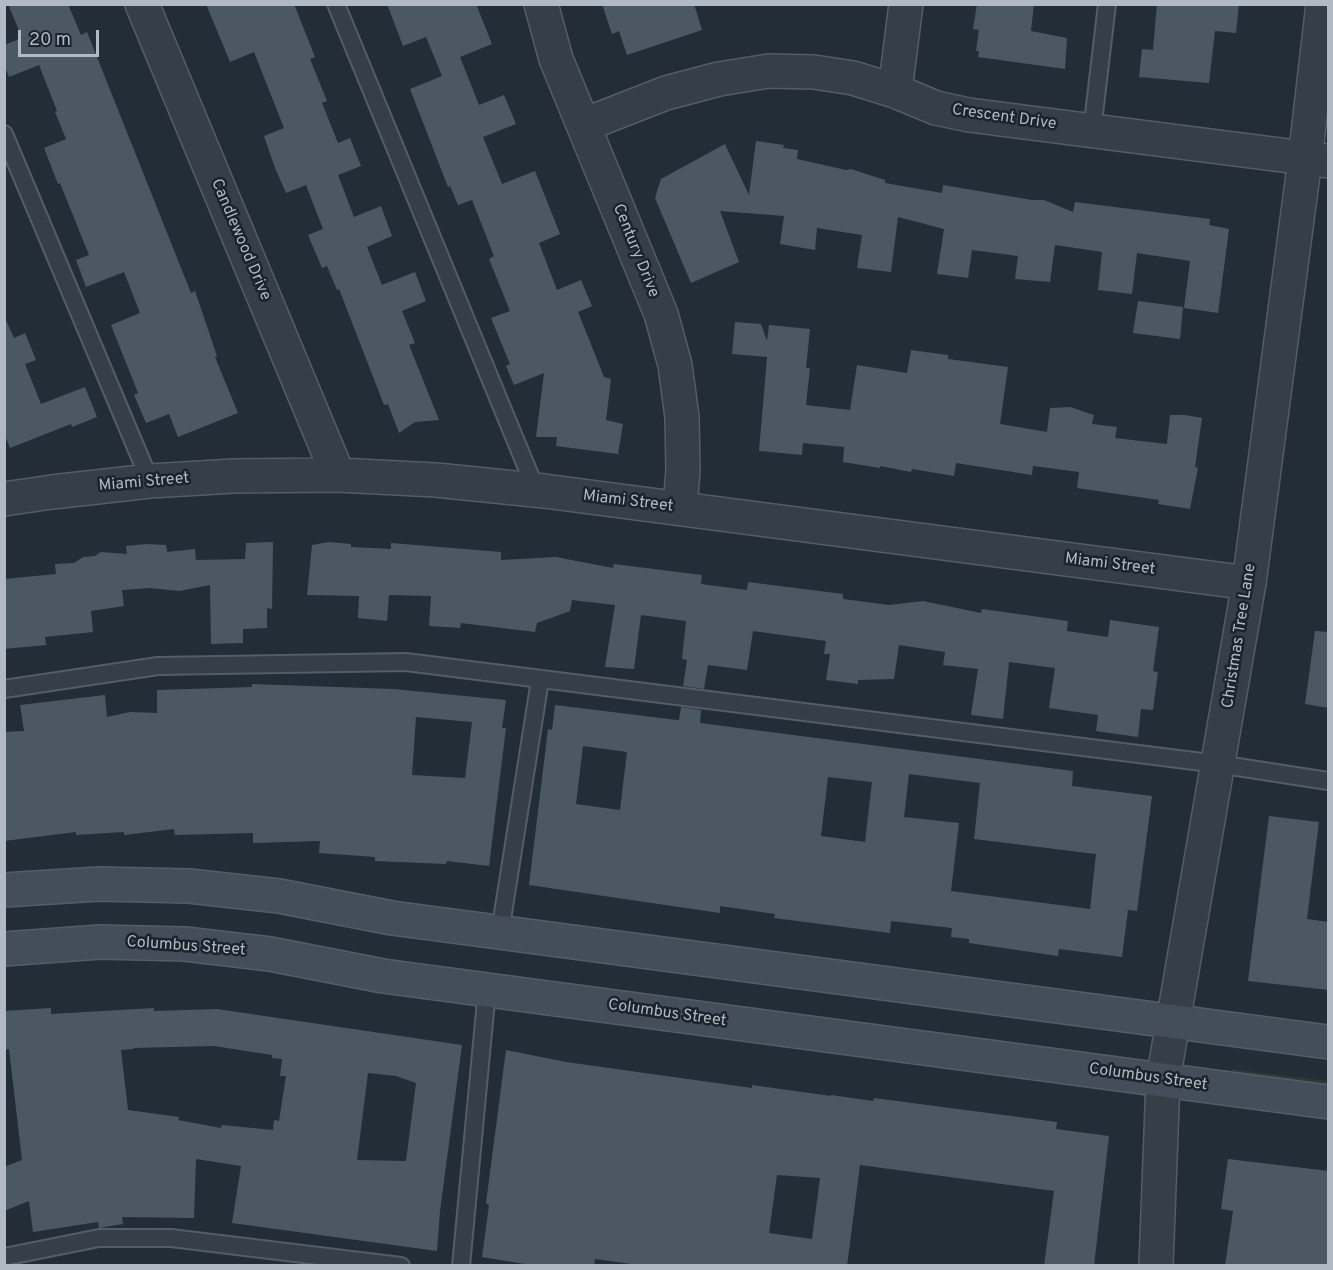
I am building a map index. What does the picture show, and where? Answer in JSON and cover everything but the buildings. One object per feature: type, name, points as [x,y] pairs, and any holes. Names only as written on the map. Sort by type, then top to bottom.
[{"type":"main road","points":[[4,890],[99,884],[189,886],[279,896],[392,918],[1329,1042]]},
{"type":"main road","name":"Columbus Street","points":[[4,949],[100,942],[185,944],[270,954],[383,976],[1329,1102]]},
{"type":"street","name":"Candlewood Drive","points":[[142,4],[338,476]]},
{"type":"street","name":"Century Drive","points":[[541,4],[556,59],[661,314],[675,365],[682,417],[683,470],[680,508]]},
{"type":"street","points":[[895,91],[906,4]]},
{"type":"street","name":"Christmas Tree Lane","points":[[1156,1266],[1163,1080],[1249,583],[1317,160],[1323,4]]},
{"type":"street","name":"Crescent Drive","points":[[584,125],[666,93],[719,79],[769,71],[814,72],[853,78],[895,91],[936,108],[969,115],[1317,160]]},
{"type":"street","name":"Miami Street","points":[[4,499],[150,481],[234,476],[338,476],[436,480],[680,508],[1249,583]]},
{"type":"lane","points":[[336,4],[536,490]]},
{"type":"lane","points":[[1092,131],[1107,4]]},
{"type":"lane","points":[[4,134],[150,481]]},
{"type":"lane","points":[[4,689],[158,666],[406,662],[1329,780]]},
{"type":"lane","points":[[500,932],[540,680]]},
{"type":"lane","points":[[461,1266],[487,990]]},
{"type":"lane","points":[[4,1257],[99,1238],[171,1238],[401,1266]]},
{"type":"green space","points":[[1232,1069],[1328,1081],[1328,1086],[1231,1073]]}]
